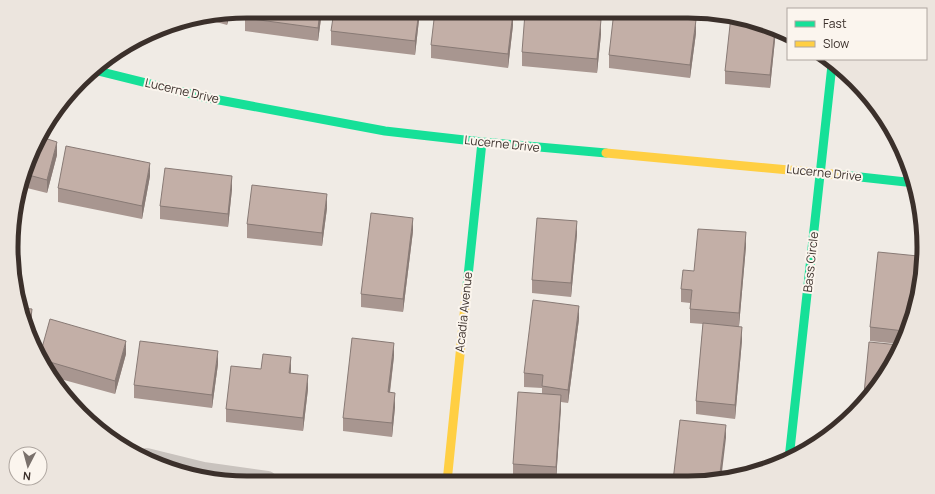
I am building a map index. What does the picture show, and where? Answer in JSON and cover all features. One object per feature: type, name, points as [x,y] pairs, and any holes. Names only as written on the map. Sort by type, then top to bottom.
[{"type":"street","name":"Bass Circle","points":[[790,452],[832,69]]},
{"type":"street","name":"Lucerne Drive","points":[[100,72],[203,97],[385,131],[482,142],[907,182]]},
{"type":"street","name":"Acadia Avenue","points":[[448,476],[482,142]]},
{"type":"building","points":[[245,18],[319,18],[318,28]]},
{"type":"building","points":[[333,18],[418,18],[415,41],[331,31]]},
{"type":"building","points":[[434,18],[512,18],[508,54],[431,45]]},
{"type":"building","points":[[525,18],[579,18],[601,20],[597,59],[522,52]]},
{"type":"building","points":[[613,18],[681,18],[696,20],[690,65],[609,55]]},
{"type":"building","points":[[730,22],[775,34],[770,75],[725,71]]},
{"type":"building","points":[[46,138],[57,142],[47,180],[29,175],[35,159]]},
{"type":"building","points":[[66,146],[150,163],[142,206],[58,188]]},
{"type":"building","points":[[165,168],[232,176],[228,214],[160,206]]},
{"type":"building","points":[[252,185],[327,194],[322,233],[247,224]]},
{"type":"building","points":[[371,213],[413,218],[403,299],[361,294]]},
{"type":"building","points":[[537,218],[577,221],[571,283],[532,280]]},
{"type":"building","points":[[698,229],[746,232],[739,313],[690,309],[692,290],[681,289],[683,270],[694,271]]},
{"type":"building","points":[[878,252],[917,256],[913,292],[902,331],[870,327]]},
{"type":"building","points":[[533,300],[579,306],[568,390],[542,386],[543,375],[524,373]]},
{"type":"building","points":[[27,308],[32,309],[31,322]]},
{"type":"building","points":[[50,319],[126,341],[115,381],[49,362],[42,348]]},
{"type":"building","points":[[703,323],[742,327],[735,405],[696,401]]},
{"type":"building","points":[[352,338],[394,343],[388,392],[395,393],[392,423],[343,418]]},
{"type":"building","points":[[140,341],[218,351],[212,395],[134,385]]},
{"type":"building","points":[[869,342],[895,345],[886,362],[864,393]]},
{"type":"building","points":[[263,354],[291,357],[289,373],[308,375],[303,418],[226,409],[231,366],[261,369]]},
{"type":"building","points":[[518,392],[561,395],[556,467],[513,464]]},
{"type":"building","points":[[680,420],[726,425],[720,474],[703,476],[674,476]]},
{"type":"traffic: fast","points":[[790,452],[832,69]]},
{"type":"traffic: fast","points":[[100,72],[203,97],[385,131],[482,142],[606,153]]},
{"type":"traffic: fast","points":[[467,286],[482,142]]},
{"type":"traffic: fast","points":[[842,175],[907,182]]},
{"type":"traffic: slow","points":[[606,153],[842,175]]},
{"type":"traffic: slow","points":[[448,476],[467,286]]}]
